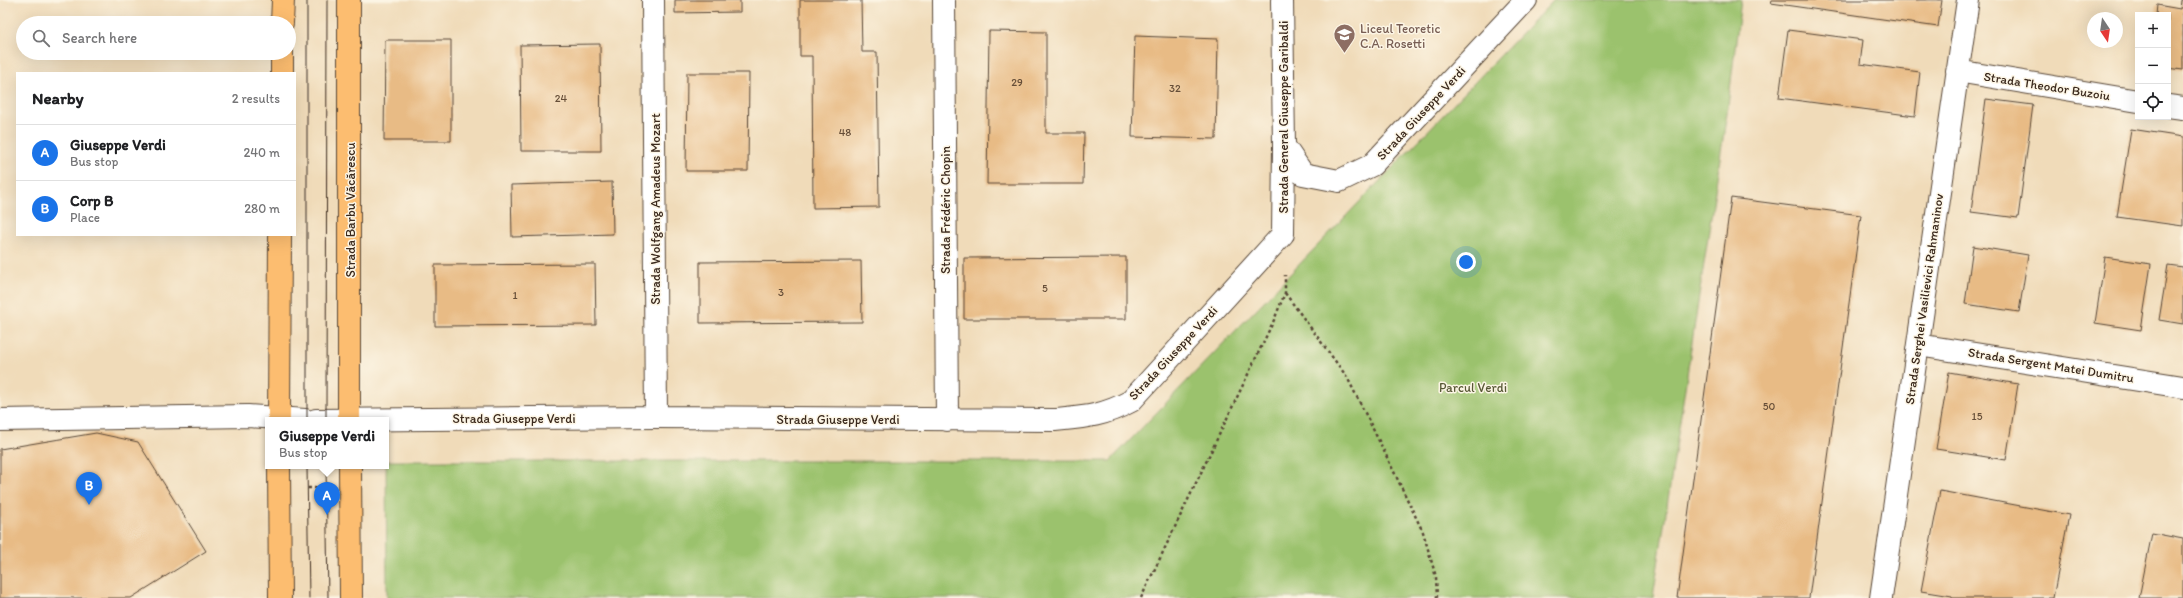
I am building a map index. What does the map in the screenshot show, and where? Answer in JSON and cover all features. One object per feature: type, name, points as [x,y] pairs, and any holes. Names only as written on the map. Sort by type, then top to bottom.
[{"type":"main road","points":[[282,0],[282,16]]},
{"type":"main road","name":"Strada Barbu Văcărescu","points":[[349,0],[349,417]]},
{"type":"main road","points":[[282,60],[282,72]]},
{"type":"main road","points":[[279,417],[280,236]]},
{"type":"main road","points":[[279,469],[280,598]]},
{"type":"main road","points":[[350,469],[351,598]]},
{"type":"street","name":"Strada Wolfgang Amadeus Mozart","points":[[653,0],[656,417]]},
{"type":"street","name":"Strada Frédéric Chopin","points":[[944,0],[947,420]]},
{"type":"street","name":"Strada General Giuseppe Garibaldi","points":[[1282,0],[1284,146],[1283,234]]},
{"type":"street","name":"Strada Giuseppe Verdi","points":[[1284,146],[1303,174],[1339,181],[1372,165],[1526,0]]},
{"type":"street","name":"Strada Serghei Vasilievici Rahmaninov","points":[[1881,598],[1968,0]]},
{"type":"street","name":"Strada Theodor Buzoiu","points":[[1957,72],[2135,101]]},
{"type":"street","points":[[2171,106],[2183,108]]},
{"type":"street","name":"Strada Giuseppe Verdi","points":[[389,420],[656,417],[1055,420],[1097,416],[1130,401],[1283,234]]},
{"type":"street","name":"Strada Sergent Matei Dumitru","points":[[1918,344],[2183,387]]},
{"type":"street","points":[[0,420],[248,416],[265,418]]},
{"type":"path","points":[[1141,598],[1286,293],[1347,378],[1383,449],[1423,532],[1436,577],[1437,598]]},
{"type":"path","points":[[279,488],[350,488]]},
{"type":"green space","name":"Parcul Verdi","points":[[1554,0],[1741,0],[1728,106],[1653,598],[387,598],[386,469],[389,469],[389,461],[1110,461]]},
{"type":"building","points":[[675,0],[740,0],[740,12],[675,13]]},
{"type":"building","points":[[800,0],[861,0],[862,52],[877,52],[879,207],[813,208],[812,56],[800,56]]},
{"type":"building","points":[[1772,0],[1942,0],[1938,27],[1771,3]]},
{"type":"building","points":[[2181,0],[2183,0],[2183,70],[2171,68],[2171,12],[2156,12],[2157,5],[2180,9]]},
{"type":"building","points":[[1788,30],[1863,40],[1860,64],[1920,72],[1915,116],[1779,98]]},
{"type":"building","points":[[989,31],[1046,32],[1046,133],[1084,133],[1083,184],[987,184]]},
{"type":"building","points":[[1135,36],[1218,39],[1216,139],[1132,137]]},
{"type":"building","points":[[385,40],[451,40],[451,141],[384,141]]},
{"type":"building","points":[[600,44],[601,151],[521,151],[520,45]]},
{"type":"building","points":[[687,73],[749,73],[748,171],[686,171]]},
{"type":"building","points":[[1986,99],[2033,105],[2018,218],[1971,212]]},
{"type":"building","points":[[2131,129],[2183,137],[2183,226],[2117,217]]},
{"type":"building","points":[[612,182],[613,234],[512,237],[511,185]]},
{"type":"building","points":[[1731,198],[1861,215],[1809,598],[1677,598]]},
{"type":"building","points":[[1973,246],[2028,255],[2019,312],[1965,304]]},
{"type":"building","points":[[1126,257],[1126,319],[964,319],[964,258]]},
{"type":"building","points":[[2105,257],[2151,264],[2141,330],[2095,323]]},
{"type":"building","points":[[861,261],[862,322],[700,323],[700,262]]},
{"type":"building","points":[[595,264],[596,325],[435,326],[435,265]]},
{"type":"building","points":[[2168,265],[2183,267],[2183,324],[2159,320]]},
{"type":"building","points":[[1949,372],[2018,384],[2006,460],[1936,449]]},
{"type":"building","points":[[96,433],[138,442],[206,551],[131,598],[0,598],[0,449]]},
{"type":"building","points":[[1940,491],[2069,515],[2053,598],[1952,598],[1952,596],[1921,591]]},
{"type":"building","points":[[2152,533],[2183,539],[2183,598],[2139,598]]},
{"type":"tram line","points":[[307,0],[307,417]]},
{"type":"tram line","points":[[326,417],[327,0]]},
{"type":"tram line","points":[[307,469],[309,598]]},
{"type":"tram line","points":[[326,469],[328,598]]},
{"type":"place","name":"Liceul Teoretic C.A. Rosetti","points":[[1345,54]]},
{"type":"place","name":"Corp B","points":[[89,505]]},
{"type":"place","name":"Giuseppe Verdi","points":[[327,515]]}]
